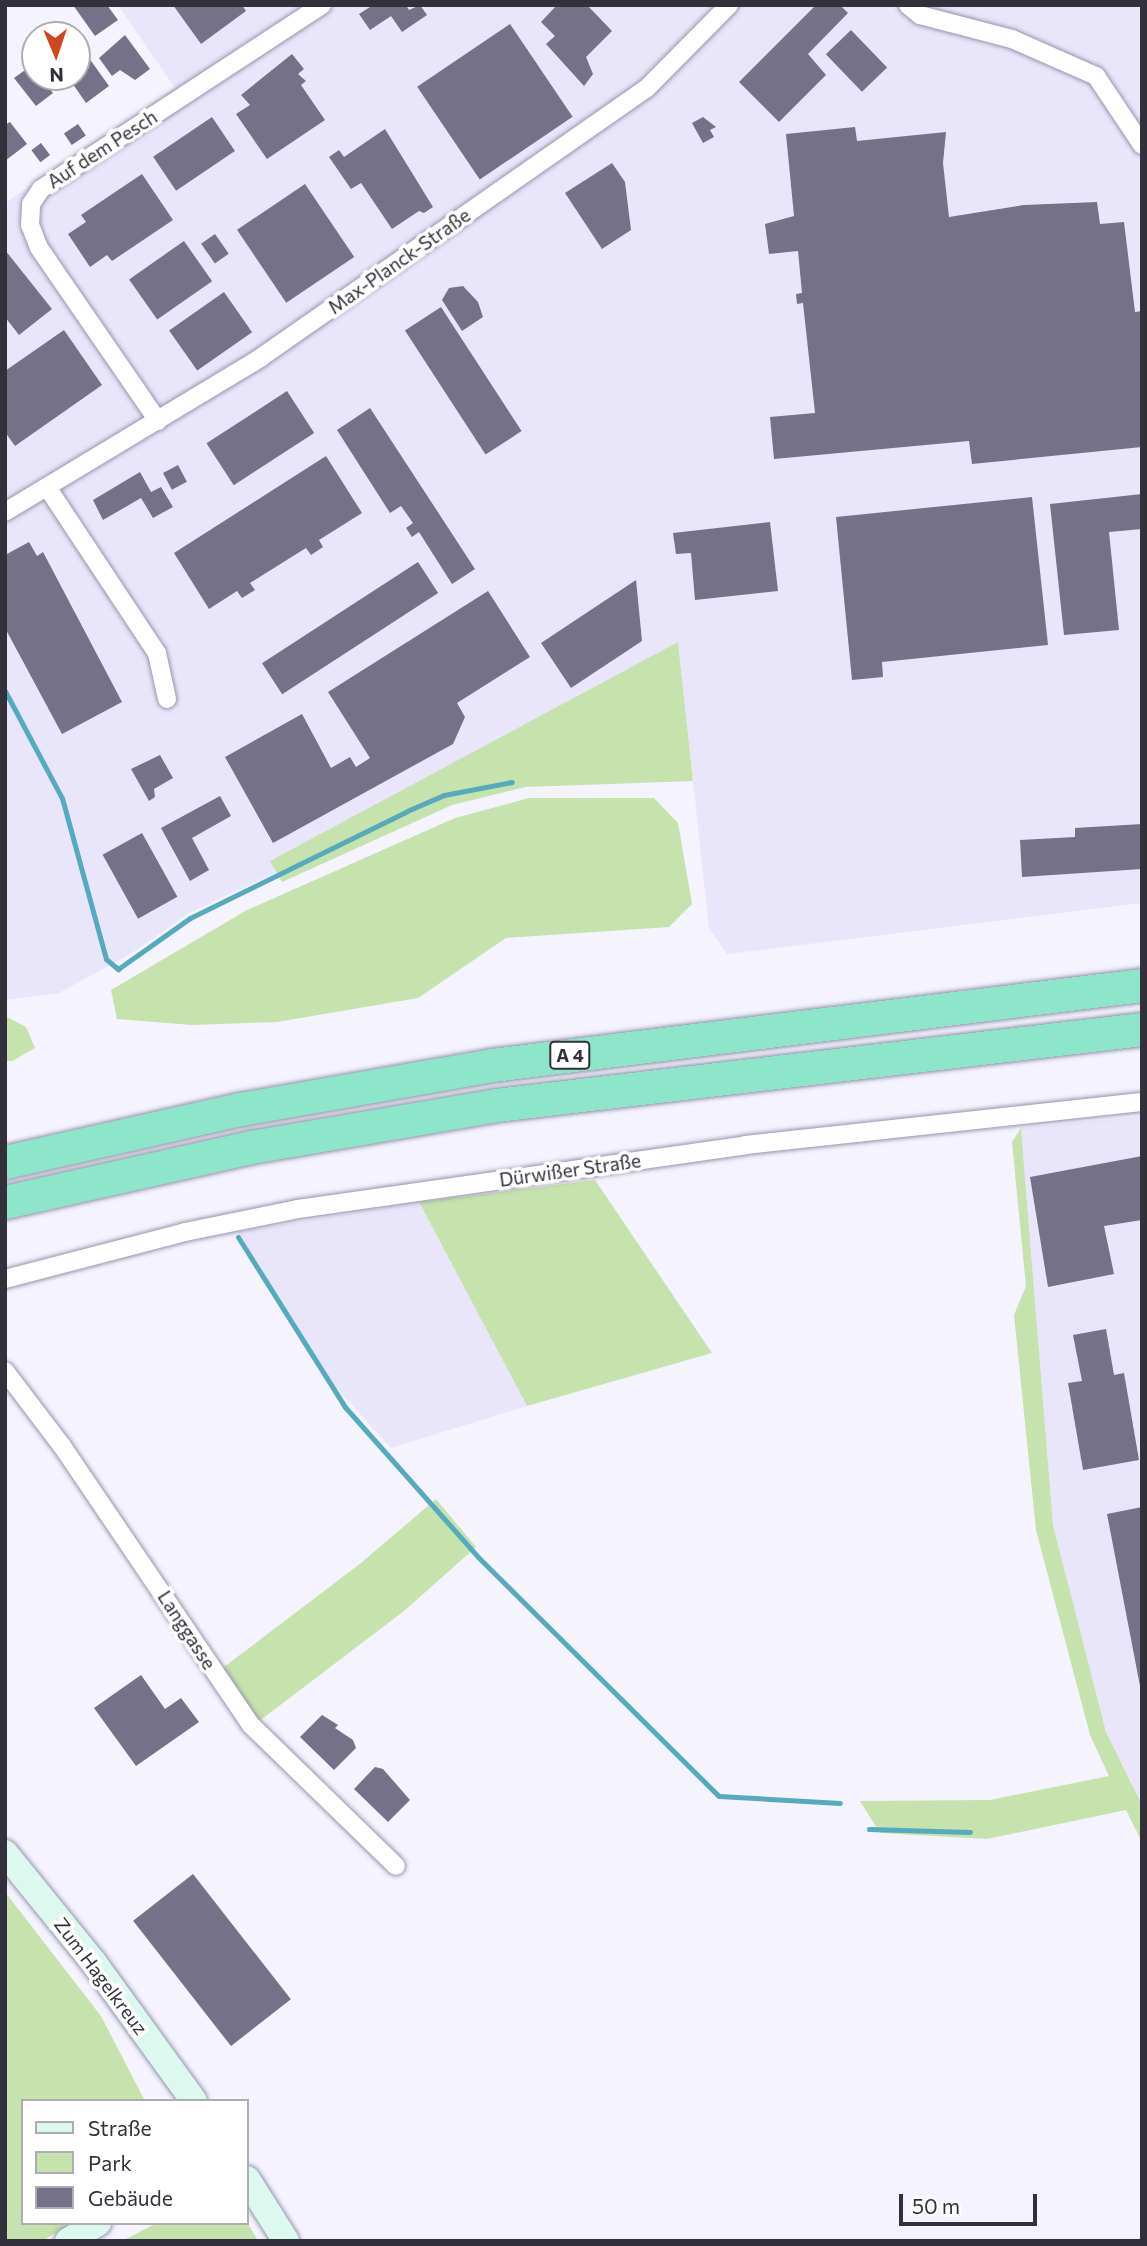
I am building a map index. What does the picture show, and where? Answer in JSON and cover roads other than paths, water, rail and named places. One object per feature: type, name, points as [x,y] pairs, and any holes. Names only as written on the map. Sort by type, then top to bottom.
[{"type":"highway","name":"A 4","points":[[5,1162],[240,1109],[492,1065],[1142,985]]},
{"type":"highway","name":"A 4","points":[[5,1202],[251,1147],[496,1105],[1142,1029]]},
{"type":"street","name":"Auf dem Pesch","points":[[158,421],[39,248],[30,225],[32,204],[41,189],[322,5]]},
{"type":"street","name":"Max-Planck-Straße","points":[[5,512],[48,489],[260,358],[646,89],[729,5]]},
{"type":"street","points":[[908,5],[920,15],[1012,39],[1096,76],[1142,145]]},
{"type":"street","points":[[48,489],[157,653],[167,698]]},
{"type":"street","name":"Dürwißer Straße","points":[[5,1279],[185,1232],[298,1209],[745,1145],[1142,1102]]},
{"type":"street","name":"Langgasse","points":[[5,1371],[62,1446],[251,1725],[396,1866]]},
{"type":"street","name":"Zum Hagelkreuz","points":[[5,1853],[193,2099]]},
{"type":"street","points":[[167,2064],[170,2099]]},
{"type":"street","points":[[248,2181],[286,2241]]},
{"type":"street","points":[[68,2241],[95,2225]]},
{"type":"waterway","points":[[5,691],[62,798],[106,959],[118,969],[190,918],[407,811],[444,795],[512,782]]},
{"type":"waterway","points":[[238,1237],[345,1407],[478,1557],[719,1796],[840,1803]]},
{"type":"waterway","points":[[869,1829],[970,1832]]}]
